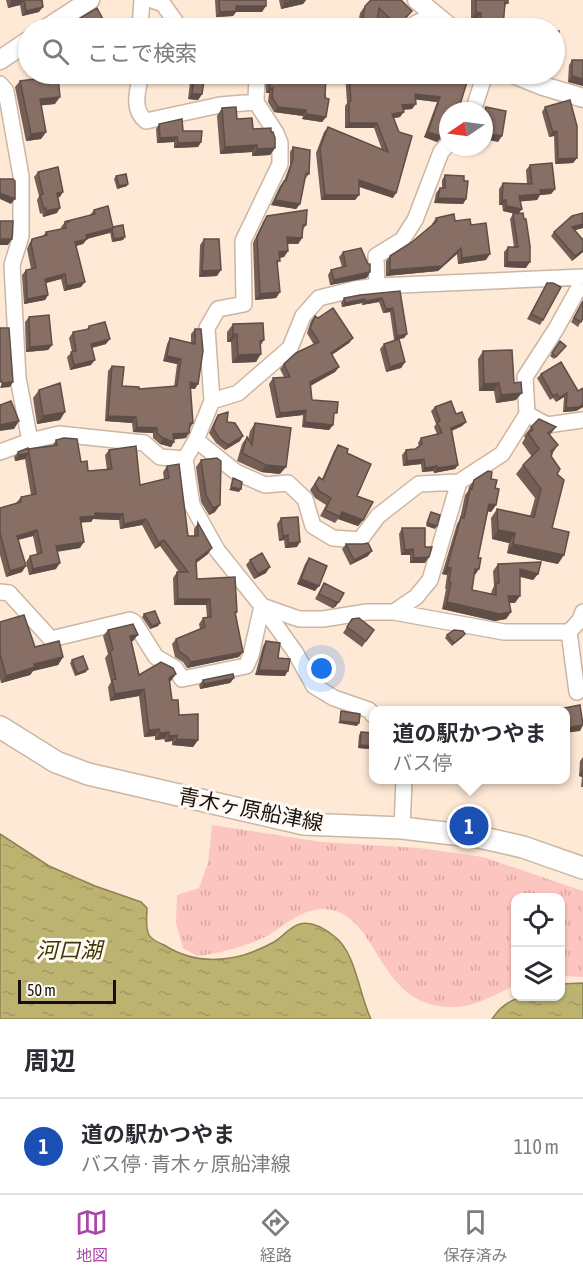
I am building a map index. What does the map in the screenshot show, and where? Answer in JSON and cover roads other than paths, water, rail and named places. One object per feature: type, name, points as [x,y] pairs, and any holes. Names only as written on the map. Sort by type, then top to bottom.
[{"type":"main road","name":"青木ヶ原船津線","points":[[0,727],[56,762],[88,774],[304,824],[402,828],[479,837],[523,847],[583,868]]},
{"type":"street","points":[[62,18],[90,0]]},
{"type":"street","points":[[141,18],[142,0]]},
{"type":"street","points":[[152,0],[164,4],[173,18]]},
{"type":"street","points":[[417,0],[438,18]]},
{"type":"street","points":[[427,18],[434,15]]},
{"type":"street","points":[[0,60],[18,48]]},
{"type":"street","points":[[0,84],[6,91],[21,176],[21,236],[12,265],[18,378],[30,441]]},
{"type":"street","points":[[140,84],[136,108],[146,121],[220,105],[256,102]]},
{"type":"street","points":[[257,84],[256,102],[276,133],[280,164],[243,241],[244,304],[218,309],[207,328],[212,401],[196,440],[185,459],[192,505],[217,549],[295,652],[314,686],[334,698],[369,710]]},
{"type":"street","points":[[476,102],[482,84]]},
{"type":"street","points":[[538,84],[583,98]]},
{"type":"street","points":[[377,285],[376,256],[402,240],[415,220],[439,156]]},
{"type":"street","points":[[212,401],[238,393],[290,348],[303,316],[319,298],[377,285],[583,279]]},
{"type":"street","points":[[196,440],[236,472],[265,485],[288,483],[305,500],[313,525],[333,538],[360,540],[378,516],[419,484],[459,482],[502,454],[527,414],[525,377],[583,279]]},
{"type":"street","points":[[527,414],[547,425],[583,420]]},
{"type":"street","points":[[0,452],[59,434],[144,443],[160,457],[185,459]]},
{"type":"street","points":[[394,612],[416,597],[430,580],[459,482]]},
{"type":"street","points":[[0,592],[9,593],[51,639],[130,620],[134,622],[156,657],[175,668],[182,679],[246,666],[251,656],[262,606]]},
{"type":"street","points":[[262,606],[299,619],[323,619],[367,612],[394,612],[504,632],[569,632],[580,620],[583,612]]},
{"type":"street","points":[[569,632],[577,692]]},
{"type":"street","points":[[402,828],[404,784]]},
{"type":"water","name":"河口湖","points":[[0,834],[49,866],[95,886],[141,902],[147,908],[146,922],[150,937],[173,950],[193,957],[213,960],[233,958],[270,944],[300,924],[322,928],[334,936],[347,952],[371,1019],[0,1019]]},
{"type":"water","points":[[583,983],[583,1019],[492,1019],[499,1010],[512,1001],[565,1001],[565,984]]},
{"type":"place","name":"道の駅かつやま","points":[[469,826]]}]
